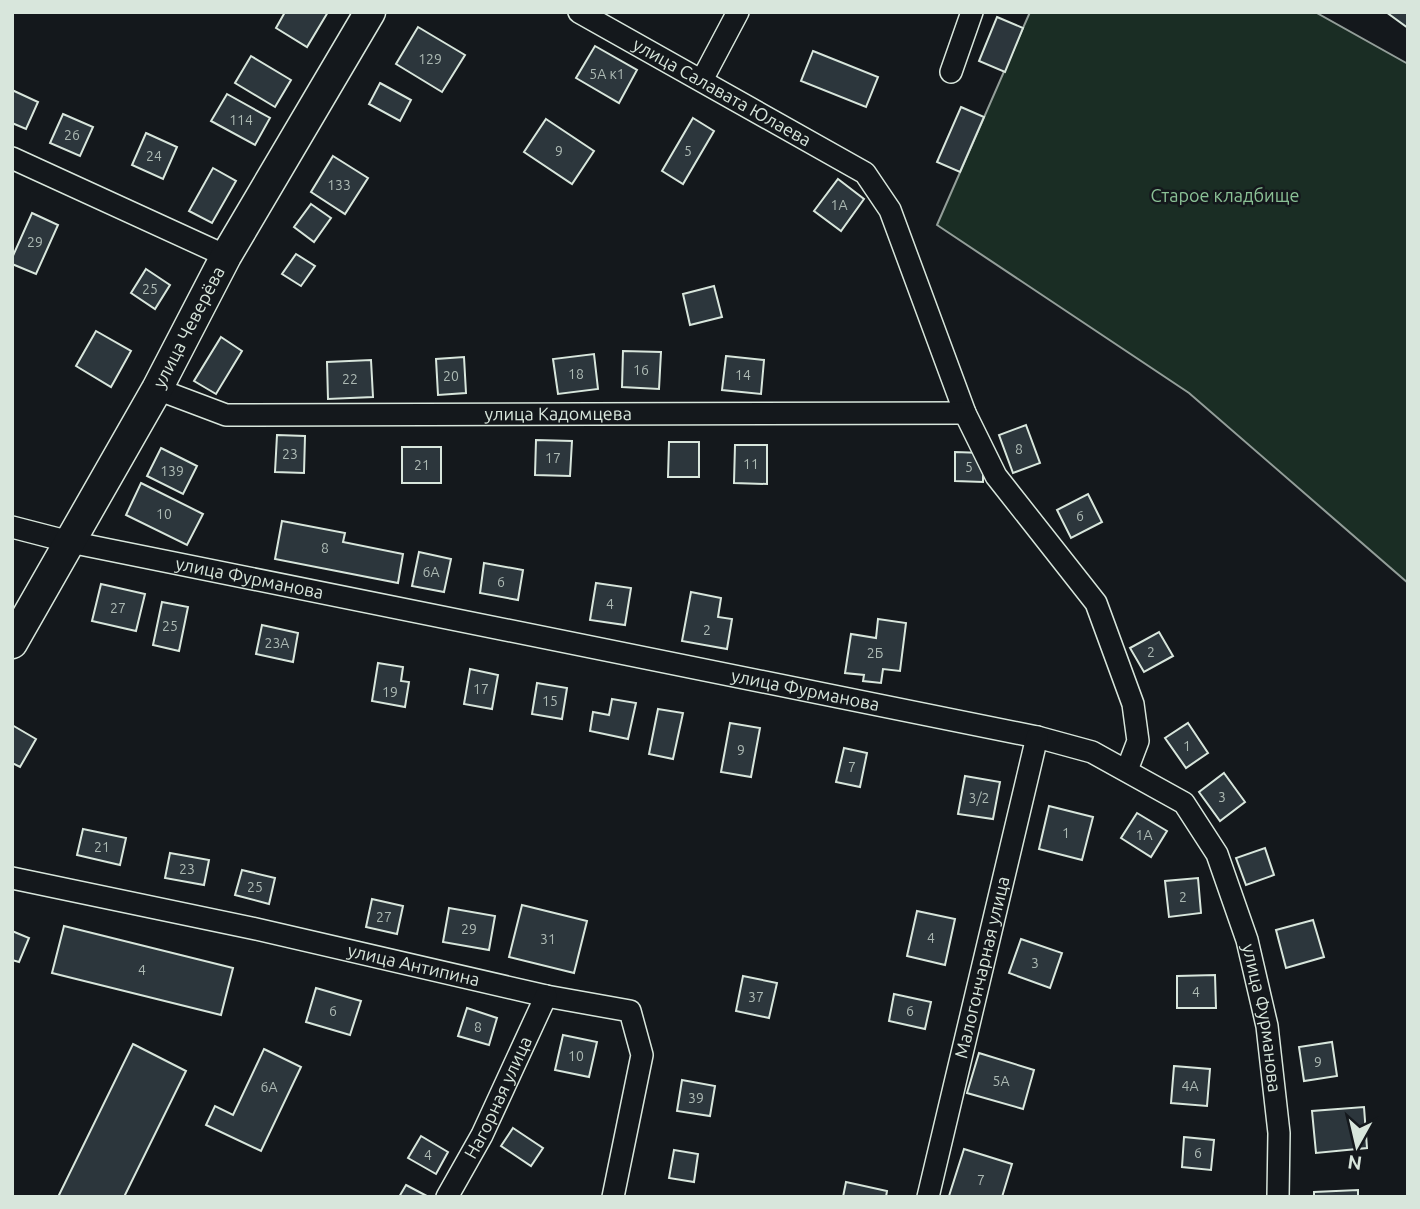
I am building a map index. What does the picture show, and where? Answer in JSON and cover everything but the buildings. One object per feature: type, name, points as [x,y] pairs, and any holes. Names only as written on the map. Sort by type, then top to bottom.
[{"type":"street","name":"улица Чеверёва","points":[[12,643],[157,389],[226,257],[370,12]]},
{"type":"street","name":"улица Салавата Юлаева","points":[[579,12],[865,173],[890,209],[965,413]]},
{"type":"street","points":[[702,80],[738,12]]},
{"type":"street","points":[[951,72],[972,12]]},
{"type":"street","points":[[12,158],[226,257]]},
{"type":"street","name":"улица Кадомцева","points":[[157,389],[226,415],[965,413]]},
{"type":"street","points":[[965,413],[996,476],[1096,603],[1133,704],[1139,741],[1127,770]]},
{"type":"street","name":"улица Фурманова","points":[[12,527],[70,542],[1037,737],[1092,752],[1127,770],[1184,803],[1217,854],[1247,940],[1267,1026],[1279,1132],[1278,1197]]},
{"type":"street","name":"Малогончарная улица","points":[[928,1197],[1037,737]]},
{"type":"street","name":"улица Антипина","points":[[12,878],[256,929],[545,996],[630,1011],[642,1055],[613,1197]]},
{"type":"street","name":"Нагорная улица","points":[[447,1197],[482,1135],[545,996]]},
{"type":"green space","name":"Старое кладбище","points":[[1030,12],[1315,12],[1408,64],[1408,583],[1189,393],[937,225]]}]
